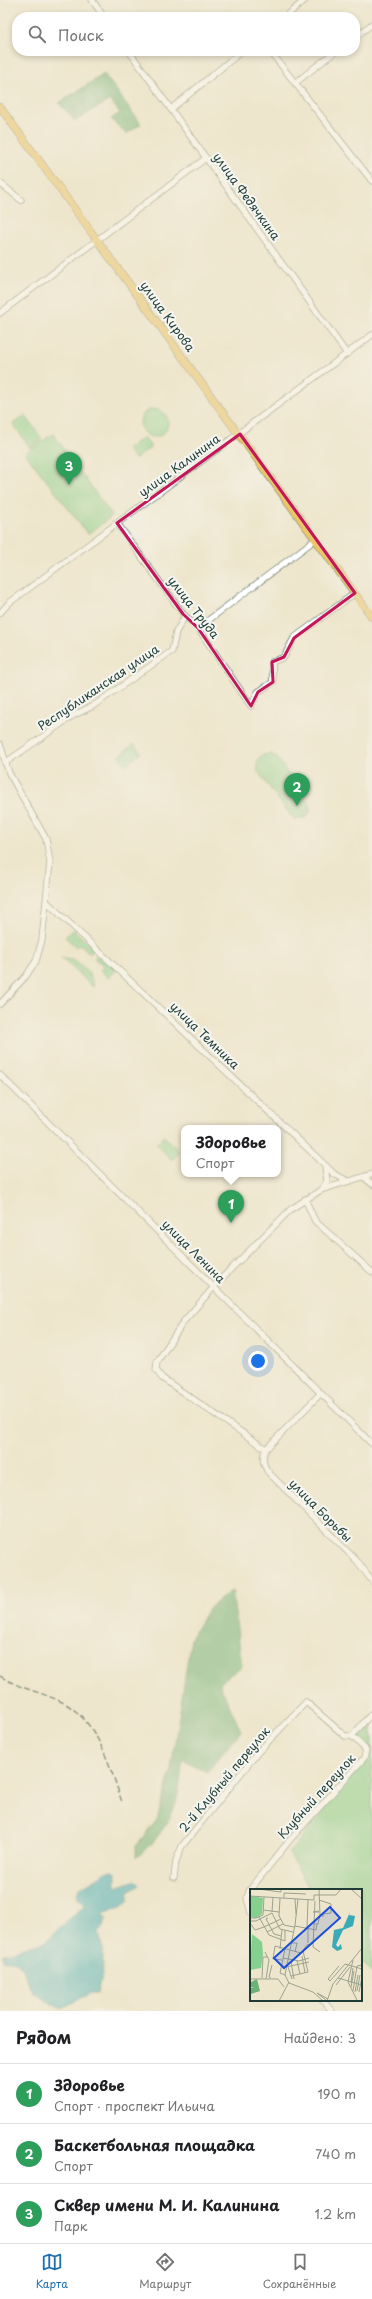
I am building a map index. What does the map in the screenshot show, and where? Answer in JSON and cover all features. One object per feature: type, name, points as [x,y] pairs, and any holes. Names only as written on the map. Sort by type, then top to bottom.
[{"type":"main road","name":"улица Кирова","points":[[0,107],[372,617]]},
{"type":"street","points":[[92,0],[100,12]]},
{"type":"street","points":[[291,12],[305,0]]},
{"type":"street","points":[[360,33],[372,24]]},
{"type":"street","name":"улица Федячкина","points":[[133,56],[347,354]]},
{"type":"street","points":[[171,109],[236,56]]},
{"type":"street","points":[[274,56],[372,181]]},
{"type":"street","points":[[294,83],[329,56]]},
{"type":"street","points":[[0,313],[206,158]]},
{"type":"street","points":[[0,183],[21,200]]},
{"type":"street","name":"улица Калинина","points":[[0,613],[9,603],[240,434],[372,335]]},
{"type":"street","name":"улица Труда","points":[[117,523],[185,616],[198,628],[251,706],[258,692],[273,682],[272,662],[284,657],[294,638],[355,593]]},
{"type":"street","points":[[198,628],[316,539]]},
{"type":"street","name":"Республиканская улица","points":[[5,763],[172,651],[176,632],[185,616]]},
{"type":"street","points":[[0,744],[5,763],[46,839],[50,862],[42,940],[36,961],[26,976],[0,1004]]},
{"type":"street","name":"улица Темника","points":[[47,902],[324,1164],[341,1178],[349,1181]]},
{"type":"street","name":"улица Ленина","points":[[0,1075],[372,1444]]},
{"type":"street","points":[[321,1190],[327,1181],[328,1175],[324,1164]]},
{"type":"street","points":[[321,1393],[266,1449],[162,1378],[156,1370],[156,1362],[178,1329],[214,1287],[291,1208],[321,1190],[349,1181],[365,1178],[372,1174]]},
{"type":"street","points":[[365,1178],[372,1184]]},
{"type":"street","points":[[305,1199],[316,1221],[372,1272]]},
{"type":"street","name":"улица Борьбы","points":[[266,1449],[263,1460],[269,1473],[358,1562],[372,1581]]},
{"type":"street","name":"Клубный переулок","points":[[250,1889],[261,1875],[364,1758],[366,1750],[352,1736],[345,1736],[306,1702]]},
{"type":"street","name":"2-й Клубный переулок","points":[[174,1878],[176,1861],[182,1846],[258,1751],[306,1702]]},
{"type":"street","points":[[352,1736],[372,1713]]},
{"type":"street","name":"Клубный переулок","points":[[250,1890],[248,1898],[250,1908]]},
{"type":"street","points":[[323,2001],[332,2011]]},
{"type":"highlighted area","points":[[240,434],[355,593],[294,638],[284,657],[272,662],[273,682],[258,692],[251,706],[198,628],[183,614],[117,523]]},
{"type":"green space","points":[[104,74],[141,124],[126,134],[111,119],[120,113],[110,100],[75,121],[59,103]]},
{"type":"green space","points":[[154,409],[160,410],[164,413],[167,417],[167,429],[164,433],[160,436],[154,437],[148,436],[144,433],[141,429],[140,423],[141,417],[144,413],[148,410]]},
{"type":"green space","points":[[25,415],[42,439],[30,448],[13,424]]},
{"type":"green space","points":[[53,434],[112,516],[88,534],[25,453]]},
{"type":"green space","points":[[144,437],[151,447],[135,459],[127,449]]},
{"type":"green space","points":[[134,744],[141,753],[125,765],[119,756]]},
{"type":"green space","points":[[271,754],[277,758],[310,804],[310,812],[305,818],[297,820],[291,816],[258,772],[257,762],[263,755]]},
{"type":"green space","points":[[73,929],[94,949],[90,954],[80,944],[76,947],[65,937]]},
{"type":"green space","points":[[99,953],[117,969],[109,978],[100,970],[104,966],[94,958]]},
{"type":"green space","points":[[61,957],[73,960],[83,966],[90,976],[94,988]]},
{"type":"green space","points":[[164,1136],[180,1152],[172,1160],[156,1144]]},
{"type":"green space","points":[[232,1590],[242,1666],[219,1683],[241,1731],[207,1772],[183,1759],[177,1799],[171,1815],[155,1840],[149,1847],[136,1857],[136,1846],[157,1820],[170,1775],[191,1638],[208,1609]]},
{"type":"green space","points":[[372,1718],[372,1974],[362,1959],[362,1889],[306,1889],[308,1886],[289,1853],[371,1752],[356,1736]]},
{"type":"water","points":[[110,1870],[116,1873],[116,1887],[136,1880],[140,1885],[128,1893],[128,1901],[123,1906],[102,1915],[107,1918],[99,1933],[103,1963],[102,1978],[98,1993],[91,1993],[61,2009],[33,1993],[28,1984],[23,1968],[15,1962],[3,1960],[3,1954],[45,1942],[84,1905],[77,1897],[80,1888]]},
{"type":"railway","points":[[0,1676],[15,1684],[62,1702],[85,1720],[94,1732],[101,1746],[113,1774],[122,1802]]},
{"type":"place","name":"Сквер имени М. И. Калинина","points":[[69,485]]},
{"type":"place","name":"Баскетбольная площадка","points":[[297,806]]},
{"type":"place","name":"Здоровье","points":[[231,1223]]}]
